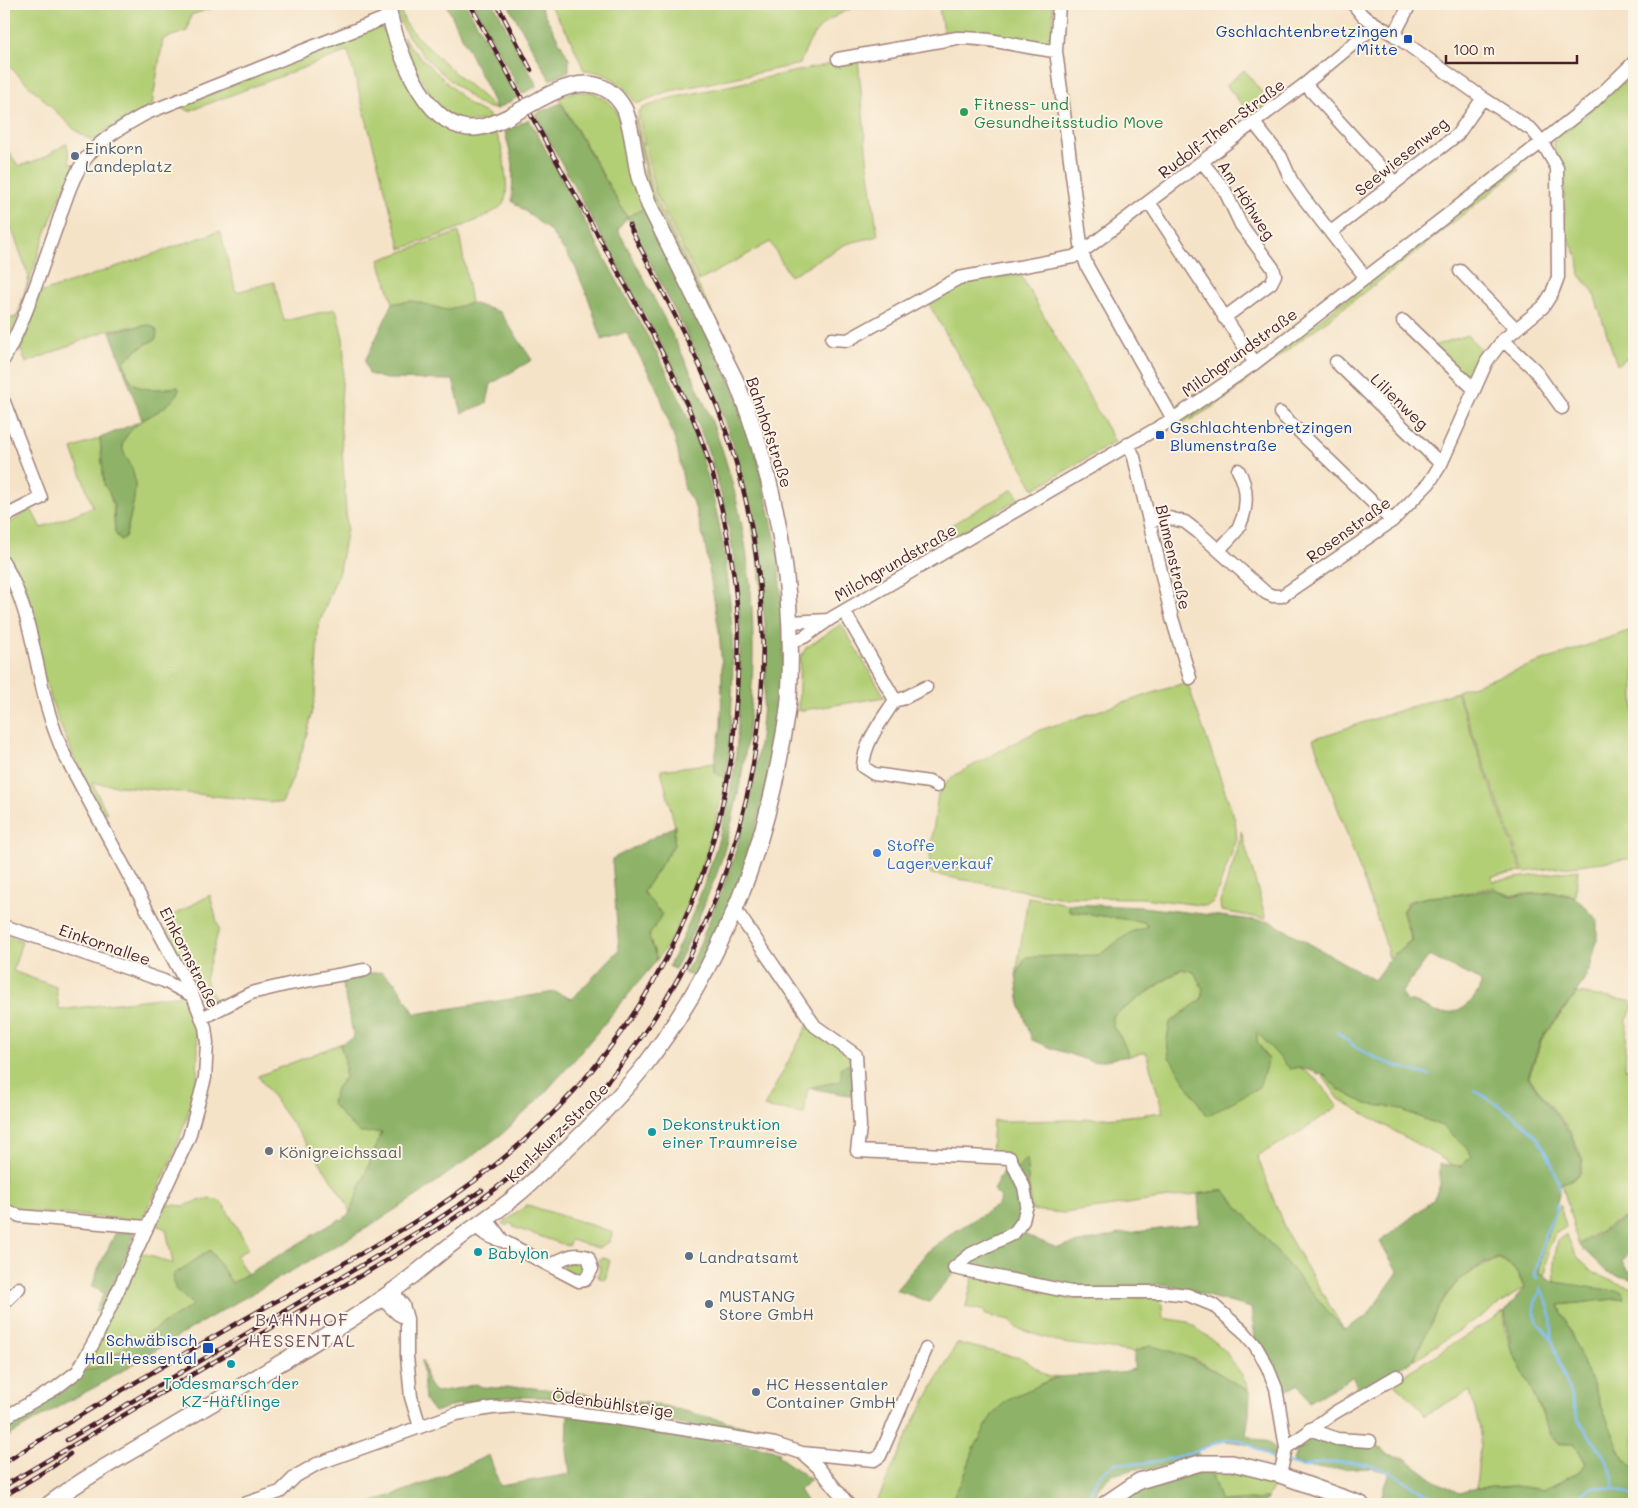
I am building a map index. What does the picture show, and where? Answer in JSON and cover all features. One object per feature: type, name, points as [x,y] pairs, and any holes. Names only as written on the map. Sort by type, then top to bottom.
[{"type":"main road","name":"Bahnhofstraße","points":[[388,10],[399,46],[427,101],[442,116],[460,126],[476,128],[491,125],[542,98],[574,85],[593,84],[614,94],[626,111],[639,176],[649,206],[736,382],[761,454],[772,496],[782,545],[791,642],[789,703],[777,770],[758,850],[735,909]]},
{"type":"main road","name":"Karl-Kurz-Straße","points":[[49,1504],[95,1473],[285,1361],[391,1292],[455,1241],[518,1195],[595,1122],[646,1064],[687,1005],[724,938],[735,909]]},
{"type":"main road","points":[[1105,1504],[1139,1481],[1200,1463],[1232,1463],[1280,1475],[1331,1499],[1361,1504]]},
{"type":"street","points":[[1059,4],[1056,51],[1082,252],[1087,266],[1173,419]]},
{"type":"street","name":"Rosenstraße","points":[[1149,520],[1169,518],[1185,522],[1266,593],[1273,596],[1282,596],[1392,521],[1429,484],[1441,464],[1487,361],[1503,340],[1543,307],[1552,293],[1558,277],[1557,168],[1542,142],[1532,130],[1394,35],[1363,16],[1353,4]]},
{"type":"street","points":[[1394,35],[1410,4]]},
{"type":"street","points":[[4,359],[23,322],[67,196],[80,168],[95,147],[121,127],[147,113],[388,10]]},
{"type":"street","name":"Rudolf-Then-Straße","points":[[832,340],[848,340],[959,278],[1073,257],[1082,252],[1254,123],[1376,25]]},
{"type":"street","points":[[838,59],[957,38],[972,38],[1039,50],[1056,51]]},
{"type":"street","name":"Milchgrundstraße","points":[[791,642],[1173,419],[1254,363],[1542,142],[1594,101],[1634,62]]},
{"type":"street","points":[[1304,84],[1395,183]]},
{"type":"street","name":"Seewiesenweg","points":[[1331,232],[1457,135],[1483,98]]},
{"type":"street","points":[[1254,123],[1281,157],[1291,180],[1366,278]]},
{"type":"street","name":"Am Höhweg","points":[[1202,162],[1224,189],[1241,226],[1273,268],[1275,275],[1271,283],[1224,318]]},
{"type":"street","points":[[1150,202],[1254,363]]},
{"type":"street","points":[[1460,270],[1516,329]]},
{"type":"street","points":[[1402,321],[1474,389]]},
{"type":"street","points":[[1503,340],[1534,369],[1562,408]]},
{"type":"street","name":"Lilienweg","points":[[1336,362],[1441,464]]},
{"type":"street","points":[[4,402],[41,498],[4,517]]},
{"type":"street","points":[[1280,413],[1392,521]]},
{"type":"street","name":"Blumenstraße","points":[[1128,444],[1134,456],[1172,618],[1190,678]]},
{"type":"street","points":[[1218,550],[1237,529],[1244,512],[1247,495],[1238,470]]},
{"type":"street","name":"Einkornstraße","points":[[4,564],[18,591],[46,703],[64,754],[193,996],[202,1018],[207,1043],[205,1078],[189,1137],[95,1340],[78,1371],[56,1388],[4,1418]]},
{"type":"street","points":[[844,611],[895,700]]},
{"type":"street","name":"Milchgrundstraße","points":[[790,622],[829,620]]},
{"type":"street","points":[[895,700],[902,699],[926,687]]},
{"type":"street","points":[[895,700],[872,737],[864,756],[863,767],[874,774],[929,782],[937,786]]},
{"type":"street","points":[[735,909],[815,1026],[856,1055],[860,1127],[857,1151],[1010,1158],[1024,1187],[1027,1204],[1024,1221],[1014,1233],[971,1254],[954,1268],[1071,1292],[1160,1292],[1188,1295],[1213,1305],[1243,1331],[1255,1345],[1267,1366],[1276,1388],[1286,1448],[1280,1475]]},
{"type":"street","name":"Einkornallee","points":[[4,926],[164,981],[193,996]]},
{"type":"street","points":[[202,1018],[251,993],[365,970]]},
{"type":"street","points":[[4,1210],[20,1216],[146,1227]]},
{"type":"street","points":[[481,1222],[503,1241],[550,1266]]},
{"type":"street","points":[[4,1303],[19,1288]]},
{"type":"street","points":[[391,1292],[398,1314],[408,1319],[407,1356],[411,1397],[420,1427]]},
{"type":"street","name":"Ödenbühlsteige","points":[[244,1504],[280,1492],[296,1476],[317,1464],[456,1414],[518,1406],[614,1418],[766,1442],[802,1453],[874,1460],[880,1456],[926,1349]]},
{"type":"street","points":[[1286,1448],[1310,1429],[1396,1376]]},
{"type":"street","points":[[1310,1429],[1337,1439],[1370,1441]]},
{"type":"street","name":"Ödenbühlsteige","points":[[802,1453],[818,1467],[848,1504]]},
{"type":"green space","points":[[4,4],[218,4],[218,6],[191,15],[187,31],[163,39],[152,105],[110,128],[95,141],[74,129],[4,61]]},
{"type":"green space","points":[[395,4],[398,4],[405,22],[415,35],[497,109],[478,104],[428,60],[406,33],[399,19]]},
{"type":"green space","points":[[446,4],[466,4],[518,97],[497,109]]},
{"type":"green space","points":[[473,4],[494,4],[537,86],[522,94]]},
{"type":"green space","points":[[508,4],[539,4],[569,59],[569,71],[550,80]]},
{"type":"green space","points":[[549,4],[863,4],[840,14],[823,25],[810,41],[800,64],[666,92],[636,104],[626,90],[608,76],[584,70],[568,34]]},
{"type":"green space","points":[[927,4],[1053,5],[1053,44],[947,36],[943,31],[939,7]]},
{"type":"green space","points":[[375,27],[382,27],[411,90],[432,119],[446,128],[462,133],[493,130],[500,143],[505,165],[506,196],[503,204],[497,210],[456,229],[401,249],[348,51],[189,111],[180,106]]},
{"type":"green space","points":[[403,37],[413,50],[470,105],[489,115],[489,120],[467,122],[451,117],[439,108],[413,67]]},
{"type":"green space","points":[[858,58],[867,158],[878,236],[846,244],[790,276],[770,242],[699,281],[655,192],[638,112],[643,108],[667,99]]},
{"type":"green space","points":[[1244,70],[1271,104],[1253,118],[1226,85]]},
{"type":"green space","points":[[1634,73],[1634,353],[1617,365],[1593,291],[1580,275],[1578,258],[1564,230],[1564,169],[1554,149],[1554,140],[1631,76],[1632,79]]},
{"type":"green space","points":[[592,92],[615,108],[623,131],[633,182],[645,208],[627,217],[559,98],[570,93]]},
{"type":"green space","points":[[561,103],[627,217],[618,230],[679,348],[707,410],[722,449],[736,499],[746,550],[752,602],[753,655],[744,759],[734,811],[719,867],[691,937],[675,969],[669,966],[690,921],[708,874],[716,850],[733,776],[737,738],[740,636],[731,543],[718,481],[690,405],[669,361],[535,114]]},
{"type":"green space","points":[[636,116],[652,192],[716,321],[744,383],[649,193],[634,118]]},
{"type":"green space","points":[[529,119],[674,387],[690,422],[709,482],[719,523],[731,608],[733,650],[732,693],[726,779],[715,772],[715,758],[721,727],[722,668],[719,631],[705,544],[694,504],[685,490],[677,447],[658,389],[626,332],[602,340],[589,300],[574,264],[550,231],[512,201],[513,164],[505,132]]},
{"type":"green space","points":[[67,143],[70,163],[75,165],[46,232],[20,309],[29,277],[4,207],[4,146],[19,166],[43,158]]},
{"type":"green space","points":[[1517,167],[1519,170],[1373,286],[1369,282]]},
{"type":"green space","points":[[645,208],[740,402],[759,464],[778,551],[784,633],[781,706],[776,750],[743,876],[697,978],[684,973],[694,958],[731,867],[745,817],[756,765],[766,671],[765,624],[750,512],[733,444],[694,349],[627,217]]},
{"type":"green space","points":[[220,231],[236,292],[274,282],[284,321],[336,309],[343,338],[344,357],[340,416],[347,528],[339,571],[318,627],[315,697],[306,738],[294,775],[282,803],[92,783],[107,813],[102,813],[85,784],[57,717],[4,557],[4,527],[31,509],[41,528],[93,507],[72,449],[100,438],[104,485],[109,492],[113,506],[115,533],[121,540],[126,536],[135,486],[132,470],[123,449],[123,441],[133,427],[167,405],[179,390],[178,387],[143,388],[131,380],[127,373],[124,362],[139,349],[156,339],[156,330],[150,325],[108,330],[26,363],[18,343],[37,294]]},
{"type":"green space","points":[[459,232],[471,303],[446,310],[413,301],[393,303],[379,260]]},
{"type":"green space","points":[[1020,274],[1115,442],[1034,489],[929,304],[975,280]]},
{"type":"green space","points":[[1368,283],[1371,287],[1256,374],[1261,364]]},
{"type":"green space","points":[[413,301],[446,310],[471,303],[500,312],[532,360],[491,384],[487,403],[462,413],[453,380],[386,379],[369,374],[365,361],[393,303]]},
{"type":"green space","points":[[17,316],[9,338],[4,350],[4,321]]},
{"type":"green space","points":[[150,325],[156,330],[156,339],[139,349],[124,362],[127,373],[136,385],[143,388],[178,387],[179,390],[168,404],[142,420],[110,331]]},
{"type":"green space","points":[[1467,335],[1484,352],[1474,373],[1462,372],[1456,369],[1433,346]]},
{"type":"green space","points":[[1258,367],[1234,392],[1213,407],[1182,424],[1180,420]]},
{"type":"green space","points":[[141,421],[130,431],[124,439],[122,446],[133,471],[135,489],[126,535],[121,540],[115,533],[114,505],[104,485],[100,438]]},
{"type":"green space","points":[[1013,489],[1019,499],[950,539],[944,529]]},
{"type":"green space","points":[[841,624],[885,697],[798,711],[800,658],[806,648]]},
{"type":"green space","points":[[1634,629],[1634,858],[1524,872],[1457,691]]},
{"type":"green space","points":[[1187,682],[1235,820],[1237,839],[1214,901],[1207,906],[1142,898],[1058,897],[932,874],[928,871],[938,794],[943,785],[957,774],[1037,731]]},
{"type":"green space","points":[[1456,692],[1522,872],[1492,876],[1492,881],[1578,870],[1575,896],[1554,892],[1512,895],[1494,889],[1494,887],[1409,901],[1402,911],[1411,940],[1389,958],[1384,938],[1313,739]]},
{"type":"green space","points":[[715,763],[715,772],[726,779],[707,850],[700,873],[681,919],[657,960],[649,936],[643,892],[674,845],[675,826],[661,770]]},
{"type":"green space","points":[[675,826],[674,845],[643,892],[662,914],[649,936],[657,960],[575,1059],[539,1099],[502,1134],[420,1194],[353,1236],[202,1322],[99,1385],[4,1439],[4,1423],[83,1371],[99,1367],[113,1355],[193,1305],[175,1289],[173,1275],[210,1250],[232,1283],[340,1219],[342,1220],[350,1213],[382,1132],[361,1133],[332,1104],[336,1088],[345,1077],[345,1061],[340,1044],[354,1038],[341,977],[381,972],[395,982],[415,1014],[555,992],[572,999],[619,950],[612,859]]},
{"type":"green space","points":[[1241,831],[1266,919],[1221,911],[1220,902],[1241,840]]},
{"type":"green space","points":[[1494,889],[1512,896],[1554,893],[1575,897],[1597,919],[1597,939],[1590,969],[1576,993],[1541,1039],[1528,1077],[1569,1132],[1582,1161],[1579,1174],[1570,1181],[1561,1183],[1556,1208],[1542,1247],[1539,1272],[1555,1282],[1622,1292],[1624,1298],[1559,1305],[1624,1460],[1634,1467],[1634,1504],[1397,1504],[1381,1498],[1390,1473],[1372,1468],[1322,1469],[1292,1463],[1296,1452],[1313,1437],[1373,1442],[1387,1454],[1405,1458],[1435,1481],[1459,1493],[1476,1488],[1515,1486],[1544,1490],[1581,1471],[1586,1463],[1575,1444],[1560,1443],[1552,1435],[1511,1349],[1505,1312],[1525,1287],[1515,1270],[1499,1258],[1484,1263],[1460,1279],[1445,1296],[1413,1360],[1358,1393],[1354,1376],[1309,1402],[1299,1384],[1282,1393],[1256,1344],[1251,1308],[1163,1284],[1068,1294],[960,1266],[929,1302],[896,1290],[928,1251],[954,1232],[998,1205],[1001,1197],[993,1190],[1008,1162],[1017,1169],[1026,1158],[1031,1210],[1021,1233],[1057,1248],[1120,1234],[1200,1224],[1198,1194],[1224,1190],[1344,1330],[1367,1316],[1398,1272],[1380,1242],[1433,1200],[1440,1185],[1440,1164],[1461,1166],[1472,1156],[1465,1146],[1444,1127],[1397,1108],[1366,1104],[1338,1089],[1326,1076],[1299,1067],[1290,1069],[1257,1032],[1257,1041],[1268,1060],[1259,1087],[1207,1116],[1169,1057],[1167,1040],[1170,1022],[1201,1000],[1203,989],[1194,972],[1181,969],[1113,1016],[1113,1027],[1121,1038],[1129,1056],[1093,1062],[1032,1040],[1020,1004],[1016,976],[1026,957],[1099,955],[1131,932],[1148,927],[1144,922],[1069,911],[1069,904],[1142,907],[1271,922],[1374,980],[1389,960],[1412,940],[1403,910],[1410,902],[1429,897],[1459,895]],"holes":[[[1429,956],[1481,981],[1480,988],[1472,1000],[1467,1005],[1453,1012],[1439,1013],[1415,1003],[1406,1002],[1401,993]]]},
{"type":"green space","points":[[210,895],[219,929],[205,979],[217,1005],[204,1007],[189,974],[169,939],[168,930],[172,916]]},
{"type":"green space","points":[[1028,897],[1069,904],[1069,911],[1144,922],[1148,927],[1131,932],[1100,955],[1026,957],[1016,976]]},
{"type":"green space","points":[[4,934],[22,941],[13,971],[56,987],[59,1010],[183,995],[195,1025],[198,1047],[197,1079],[190,1108],[173,1157],[140,1221],[4,1209]]},
{"type":"green space","points":[[1182,969],[1194,972],[1203,989],[1201,1000],[1170,1022],[1167,1040],[1169,1057],[1268,1060],[1257,1041],[1257,1031],[1290,1069],[1299,1067],[1317,1080],[1338,1106],[1297,1134],[1257,1156],[1286,1232],[1344,1330],[1224,1190],[1064,1213],[1031,1210],[1026,1159],[1017,1169],[991,1155],[993,1121],[1078,1120],[1163,1112],[1146,1052],[1129,1056],[1121,1038],[1113,1027],[1113,1016]]},
{"type":"green space","points":[[1577,993],[1630,1001],[1633,1006],[1627,1020],[1625,1069],[1634,1068],[1634,1221],[1622,1218],[1578,1244],[1562,1183],[1571,1181],[1580,1174],[1583,1160],[1570,1131],[1529,1077],[1542,1039]]},
{"type":"green space","points":[[810,1021],[848,1055],[852,1064],[842,1081],[808,1088],[804,1114],[764,1107]]},
{"type":"green space","points":[[340,1044],[345,1061],[345,1077],[336,1088],[332,1104],[361,1133],[382,1131],[350,1213],[346,1202],[321,1164],[258,1076]]},
{"type":"green space","points":[[852,1064],[855,1096],[808,1088],[841,1081],[841,1067]]},
{"type":"green space","points":[[1322,1075],[1326,1076],[1338,1089],[1366,1104],[1397,1108],[1444,1127],[1473,1156],[1461,1166],[1453,1165],[1339,1099]]},
{"type":"green space","points":[[205,1199],[218,1200],[223,1204],[249,1248],[236,1256],[247,1274],[232,1283],[210,1250],[175,1289],[194,1305],[113,1355],[99,1367],[79,1372],[140,1252],[173,1264],[166,1229],[154,1224],[161,1206],[166,1204],[183,1206]]},
{"type":"green space","points":[[527,1205],[613,1232],[609,1242],[598,1248],[571,1240],[568,1246],[513,1227],[514,1225],[508,1223],[507,1226],[502,1224]]},
{"type":"green space","points":[[1560,1205],[1566,1227],[1555,1234],[1548,1250],[1544,1275],[1539,1272],[1542,1254],[1546,1237]]},
{"type":"green space","points":[[1623,1219],[1634,1222],[1634,1246],[1622,1262],[1628,1271],[1634,1271],[1634,1280],[1608,1273],[1579,1245]]},
{"type":"green space","points":[[116,1232],[133,1232],[133,1239],[101,1313],[95,1311],[104,1293],[92,1287],[99,1267]]},
{"type":"green space","points":[[1567,1234],[1577,1256],[1592,1271],[1612,1281],[1634,1288],[1634,1467],[1624,1460],[1559,1305],[1623,1298],[1555,1282],[1554,1261],[1558,1240]]},
{"type":"green space","points":[[599,1259],[610,1260],[605,1280],[598,1277],[600,1269]]},
{"type":"green space","points":[[1499,1259],[1515,1270],[1524,1288],[1414,1360],[1436,1312],[1454,1286],[1466,1275],[1481,1266]]},
{"type":"green space","points":[[577,1261],[583,1267],[581,1274],[563,1269],[563,1264]]},
{"type":"green space","points":[[973,1277],[1009,1282],[1070,1299],[1161,1296],[1163,1318],[1188,1322],[1214,1341],[1225,1351],[1242,1375],[1250,1392],[1197,1360],[1150,1346],[1134,1352],[1062,1343],[1016,1328],[1011,1320],[985,1315],[985,1311],[966,1307]]},
{"type":"green space","points":[[1504,1312],[1511,1350],[1530,1386],[1551,1436],[1560,1444],[1575,1444],[1586,1464],[1581,1471],[1544,1490],[1515,1486],[1476,1488],[1481,1433],[1470,1391],[1424,1415],[1421,1408],[1392,1382]]},
{"type":"green space","points":[[957,1343],[1020,1357],[1049,1377],[1058,1377],[1040,1384],[983,1433],[974,1449],[963,1479],[949,1504],[942,1500],[940,1504],[876,1504],[912,1425]]},
{"type":"green space","points":[[1150,1346],[1189,1358],[1250,1392],[1246,1435],[1270,1444],[1279,1451],[1278,1462],[1258,1449],[1243,1443],[1219,1442],[1196,1450],[1200,1458],[1151,1469],[1135,1469],[1112,1475],[1100,1485],[1090,1504],[949,1504],[963,1479],[974,1449],[993,1413],[1010,1398],[1058,1377],[1119,1373],[1134,1369],[1134,1352]]},
{"type":"green space","points":[[422,1360],[429,1385],[436,1392],[476,1384],[482,1387],[524,1387],[563,1391],[660,1405],[761,1430],[784,1438],[796,1446],[673,1423],[637,1410],[586,1401],[509,1397],[458,1404],[434,1412],[425,1400]]},
{"type":"green space","points":[[568,1415],[771,1449],[779,1452],[778,1456],[811,1480],[799,1490],[808,1504],[368,1504],[431,1481],[489,1455],[500,1486],[570,1474],[567,1449]]},
{"type":"green space","points":[[1211,1472],[1253,1475],[1276,1481],[1267,1499],[1221,1502]]},
{"type":"green space","points":[[1211,1472],[1221,1502],[1267,1499],[1264,1504],[1118,1504],[1140,1490],[1173,1477]]},
{"type":"waterway","points":[[1337,1032],[1369,1055],[1403,1068],[1429,1075]]},
{"type":"waterway","points":[[1474,1090],[1510,1113],[1534,1134],[1544,1147],[1560,1188]]},
{"type":"waterway","points":[[1537,1278],[1535,1275],[1545,1235],[1556,1211],[1557,1204]]},
{"type":"waterway","points":[[1540,1288],[1541,1290],[1534,1309],[1538,1323],[1552,1339],[1578,1419],[1605,1458],[1614,1479],[1613,1489]]},
{"type":"waterway","points":[[1541,1290],[1547,1301],[1550,1313],[1552,1339]]},
{"type":"waterway","points":[[1085,1504],[1099,1475],[1117,1462],[1134,1464],[1163,1460],[1228,1440],[1247,1443],[1280,1461]]},
{"type":"waterway","points":[[1287,1463],[1304,1467],[1316,1463],[1352,1462],[1372,1466],[1393,1473],[1442,1504]]},
{"type":"waterway","points":[[1565,1504],[1593,1487],[1613,1489],[1634,1496]]},
{"type":"waterway","points":[[552,1504],[600,1502],[622,1504]]},
{"type":"waterway","points":[[667,1504],[696,1504]]},
{"type":"railway","points":[[4,1463],[170,1362],[386,1239],[442,1204],[495,1165],[541,1125],[582,1082],[619,1035],[651,985],[679,933],[701,878],[719,820],[731,760],[738,662],[739,630],[734,578],[718,493],[697,428],[663,354],[470,4]]},
{"type":"railway","points":[[497,4],[531,70]]},
{"type":"railway","points":[[4,1486],[386,1261],[441,1227],[494,1190],[519,1170],[592,1099],[653,1019],[701,932],[736,839],[756,742],[763,643],[754,543],[730,443],[709,387],[684,332],[629,225]]},
{"type":"railway","points":[[67,1440],[426,1227],[482,1190]]},
{"type":"railway","points":[[4,1496],[70,1454]]},
{"type":"place","name":"Gschlachtenbretzingen Mitte","points":[[1408,39]]},
{"type":"place","name":"Fitness- und Gesundheitsstudio Move","points":[[964,112]]},
{"type":"place","name":"Einkorn Landeplatz","points":[[75,156]]},
{"type":"place","name":"Gschlachtenbretzingen Blumenstraße","points":[[1160,435]]},
{"type":"place","name":"Stoffe Lagerverkauf","points":[[877,853]]},
{"type":"place","name":"Dekonstruktion einer Traumreise","points":[[652,1132]]},
{"type":"place","name":"Königreichssaal","points":[[269,1151]]},
{"type":"place","name":"Babylon","points":[[478,1252]]},
{"type":"place","name":"Landratsamt","points":[[689,1256]]},
{"type":"place","name":"MUSTANG Store GmbH","points":[[709,1304]]},
{"type":"place","name":"Schwäbisch Hall-Hessental","points":[[208,1348]]},
{"type":"place","name":"Todesmarsch der KZ-Häftlinge","points":[[231,1364]]},
{"type":"place","name":"HC Hessentaler Container GmbH","points":[[756,1392]]},
{"type":"district","name":"BAHNHOF HESSENTAL","points":[[302,1329]]}]
